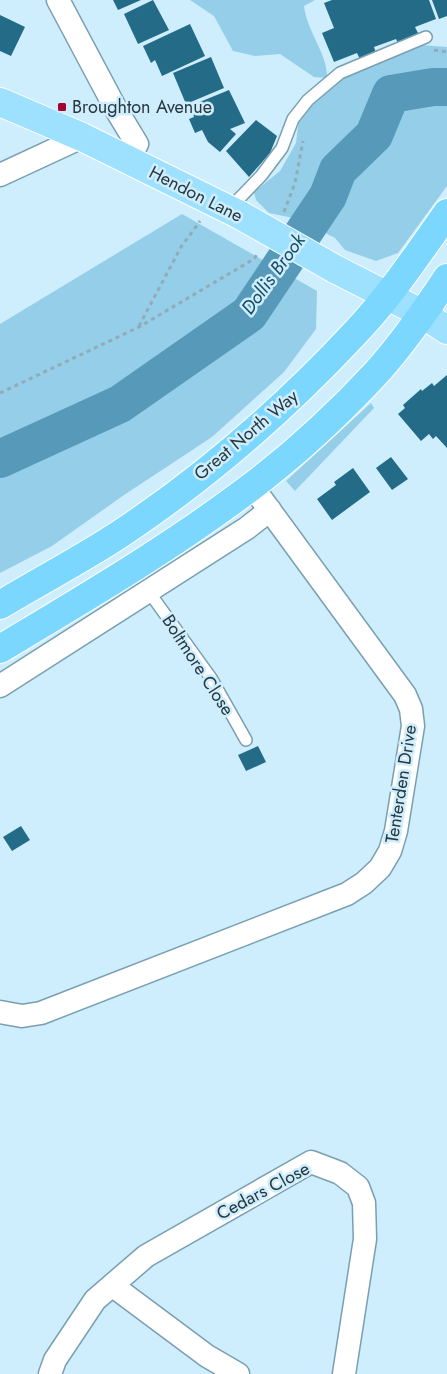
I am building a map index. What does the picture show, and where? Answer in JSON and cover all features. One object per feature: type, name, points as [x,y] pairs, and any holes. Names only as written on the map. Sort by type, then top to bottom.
[{"type":"highway","name":"Great North Way","points":[[0,605],[120,534],[236,447],[297,393],[356,332],[388,295],[447,213]]},
{"type":"highway","points":[[0,649],[98,590],[181,536],[252,486],[350,401],[378,370],[423,314],[447,278]]},
{"type":"main road","name":"Hendon Lane","points":[[0,102],[82,137],[227,209],[335,269],[423,314],[447,330]]},
{"type":"street","points":[[58,0],[117,111],[137,144],[127,159]]},
{"type":"street","points":[[0,175],[82,137]]},
{"type":"street","name":"Tenterden Drive","points":[[0,1012],[22,1016],[41,1014],[347,894],[380,868],[390,851],[396,831],[412,726],[411,709],[405,695],[252,486]]},
{"type":"street","points":[[0,686],[248,528],[270,510]]},
{"type":"street","name":"Cedars Close","points":[[50,1374],[55,1360],[96,1300],[146,1256],[311,1162],[340,1173],[358,1187],[364,1203],[365,1239],[344,1374]]},
{"type":"street","points":[[114,1286],[207,1356],[238,1374]]},
{"type":"lane","points":[[227,209],[261,176],[282,148],[293,119],[308,100],[340,73],[426,37]]},
{"type":"lane","name":"Boltmore Close","points":[[149,592],[211,678],[246,740]]},
{"type":"path","points":[[427,49],[447,52]]},
{"type":"path","points":[[282,215],[295,183],[305,136]]},
{"type":"path","points":[[139,327],[181,247],[227,209]]},
{"type":"path","points":[[0,393],[139,327],[254,259],[259,251]]},
{"type":"shaded area","points":[[190,0],[315,0],[304,6],[309,25],[324,60],[327,78],[314,77],[280,54],[255,56],[233,51],[214,16]]},
{"type":"shaded area","points":[[408,44],[447,47],[447,186],[398,253],[376,261],[345,250],[335,238],[298,219],[269,213],[256,200],[254,192],[280,171],[296,143],[299,119],[327,90],[369,61]]},
{"type":"shaded area","points":[[182,214],[317,291],[316,329],[284,372],[212,437],[124,495],[52,546],[0,573],[0,324]]},
{"type":"shaded area","points":[[371,403],[374,408],[295,491],[286,481]]},
{"type":"building","points":[[113,0],[141,0],[118,10]]},
{"type":"building","points":[[153,0],[169,30],[138,44],[124,14]]},
{"type":"building","points":[[332,0],[429,0],[436,19],[415,27],[420,37],[399,45],[396,39],[374,47],[376,53],[360,59],[357,53],[334,62],[322,33],[334,28],[324,3]]},
{"type":"building","points":[[432,0],[447,0],[447,16],[439,19]]},
{"type":"building","points":[[0,15],[25,27],[11,56],[0,51]]},
{"type":"building","points":[[190,24],[205,56],[162,76],[155,60],[151,63],[143,46]]},
{"type":"building","points":[[211,57],[224,88],[186,104],[173,73]]},
{"type":"building","points":[[229,90],[245,123],[230,129],[236,134],[220,152],[208,142],[202,130],[195,133],[189,119],[194,117],[190,106]]},
{"type":"building","points":[[256,120],[277,136],[270,153],[249,177],[226,151]]},
{"type":"building","points":[[447,375],[447,448],[436,436],[433,439],[429,434],[421,441],[398,414],[405,408],[403,405],[421,389],[422,391],[432,383],[434,386]]},
{"type":"building","points":[[391,457],[408,479],[392,490],[376,468]]},
{"type":"building","points":[[353,468],[370,492],[332,520],[317,499],[336,485],[334,482]]},
{"type":"building","points":[[258,746],[266,762],[246,771],[238,755]]},
{"type":"building","points":[[21,826],[30,840],[12,851],[3,837]]},
{"type":"waterway","name":"Dollis Brook","points":[[0,459],[120,404],[249,314],[328,196],[338,170],[374,135],[391,94],[433,87],[447,87]]},
{"type":"place","name":"Broughton Avenue","points":[[62,107]]}]
